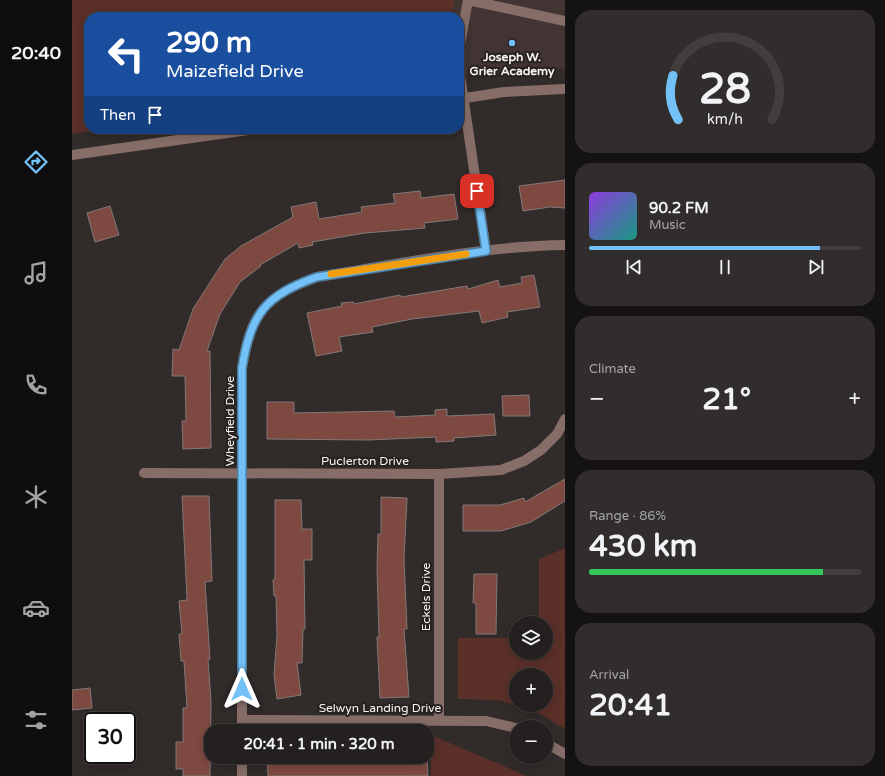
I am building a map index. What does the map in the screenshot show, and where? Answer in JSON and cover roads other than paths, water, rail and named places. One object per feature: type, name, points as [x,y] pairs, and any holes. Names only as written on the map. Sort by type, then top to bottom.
[{"type":"street","points":[[464,22],[468,0],[565,21]]},
{"type":"street","points":[[464,99],[520,91],[565,89]]},
{"type":"street","points":[[464,117],[486,251]]},
{"type":"street","points":[[72,155],[220,134]]},
{"type":"street","name":"Wheyfield Drive","points":[[242,724],[242,368],[247,341],[256,317],[272,299],[292,286],[317,277],[486,251],[530,246],[565,245]]},
{"type":"street","name":"Puclerton Drive","points":[[144,473],[439,474],[501,470],[524,462],[541,450],[552,439],[565,419]]},
{"type":"street","name":"Eckels Drive","points":[[438,720],[439,474]]},
{"type":"street","name":"Selwyn Landing Drive","points":[[242,720],[486,721],[509,726]]},
{"type":"street","points":[[553,747],[565,754]]},
{"type":"street","points":[[242,764],[242,776]]},
{"type":"place","name":"Joseph W. Grier Academy","points":[[512,43]]}]
